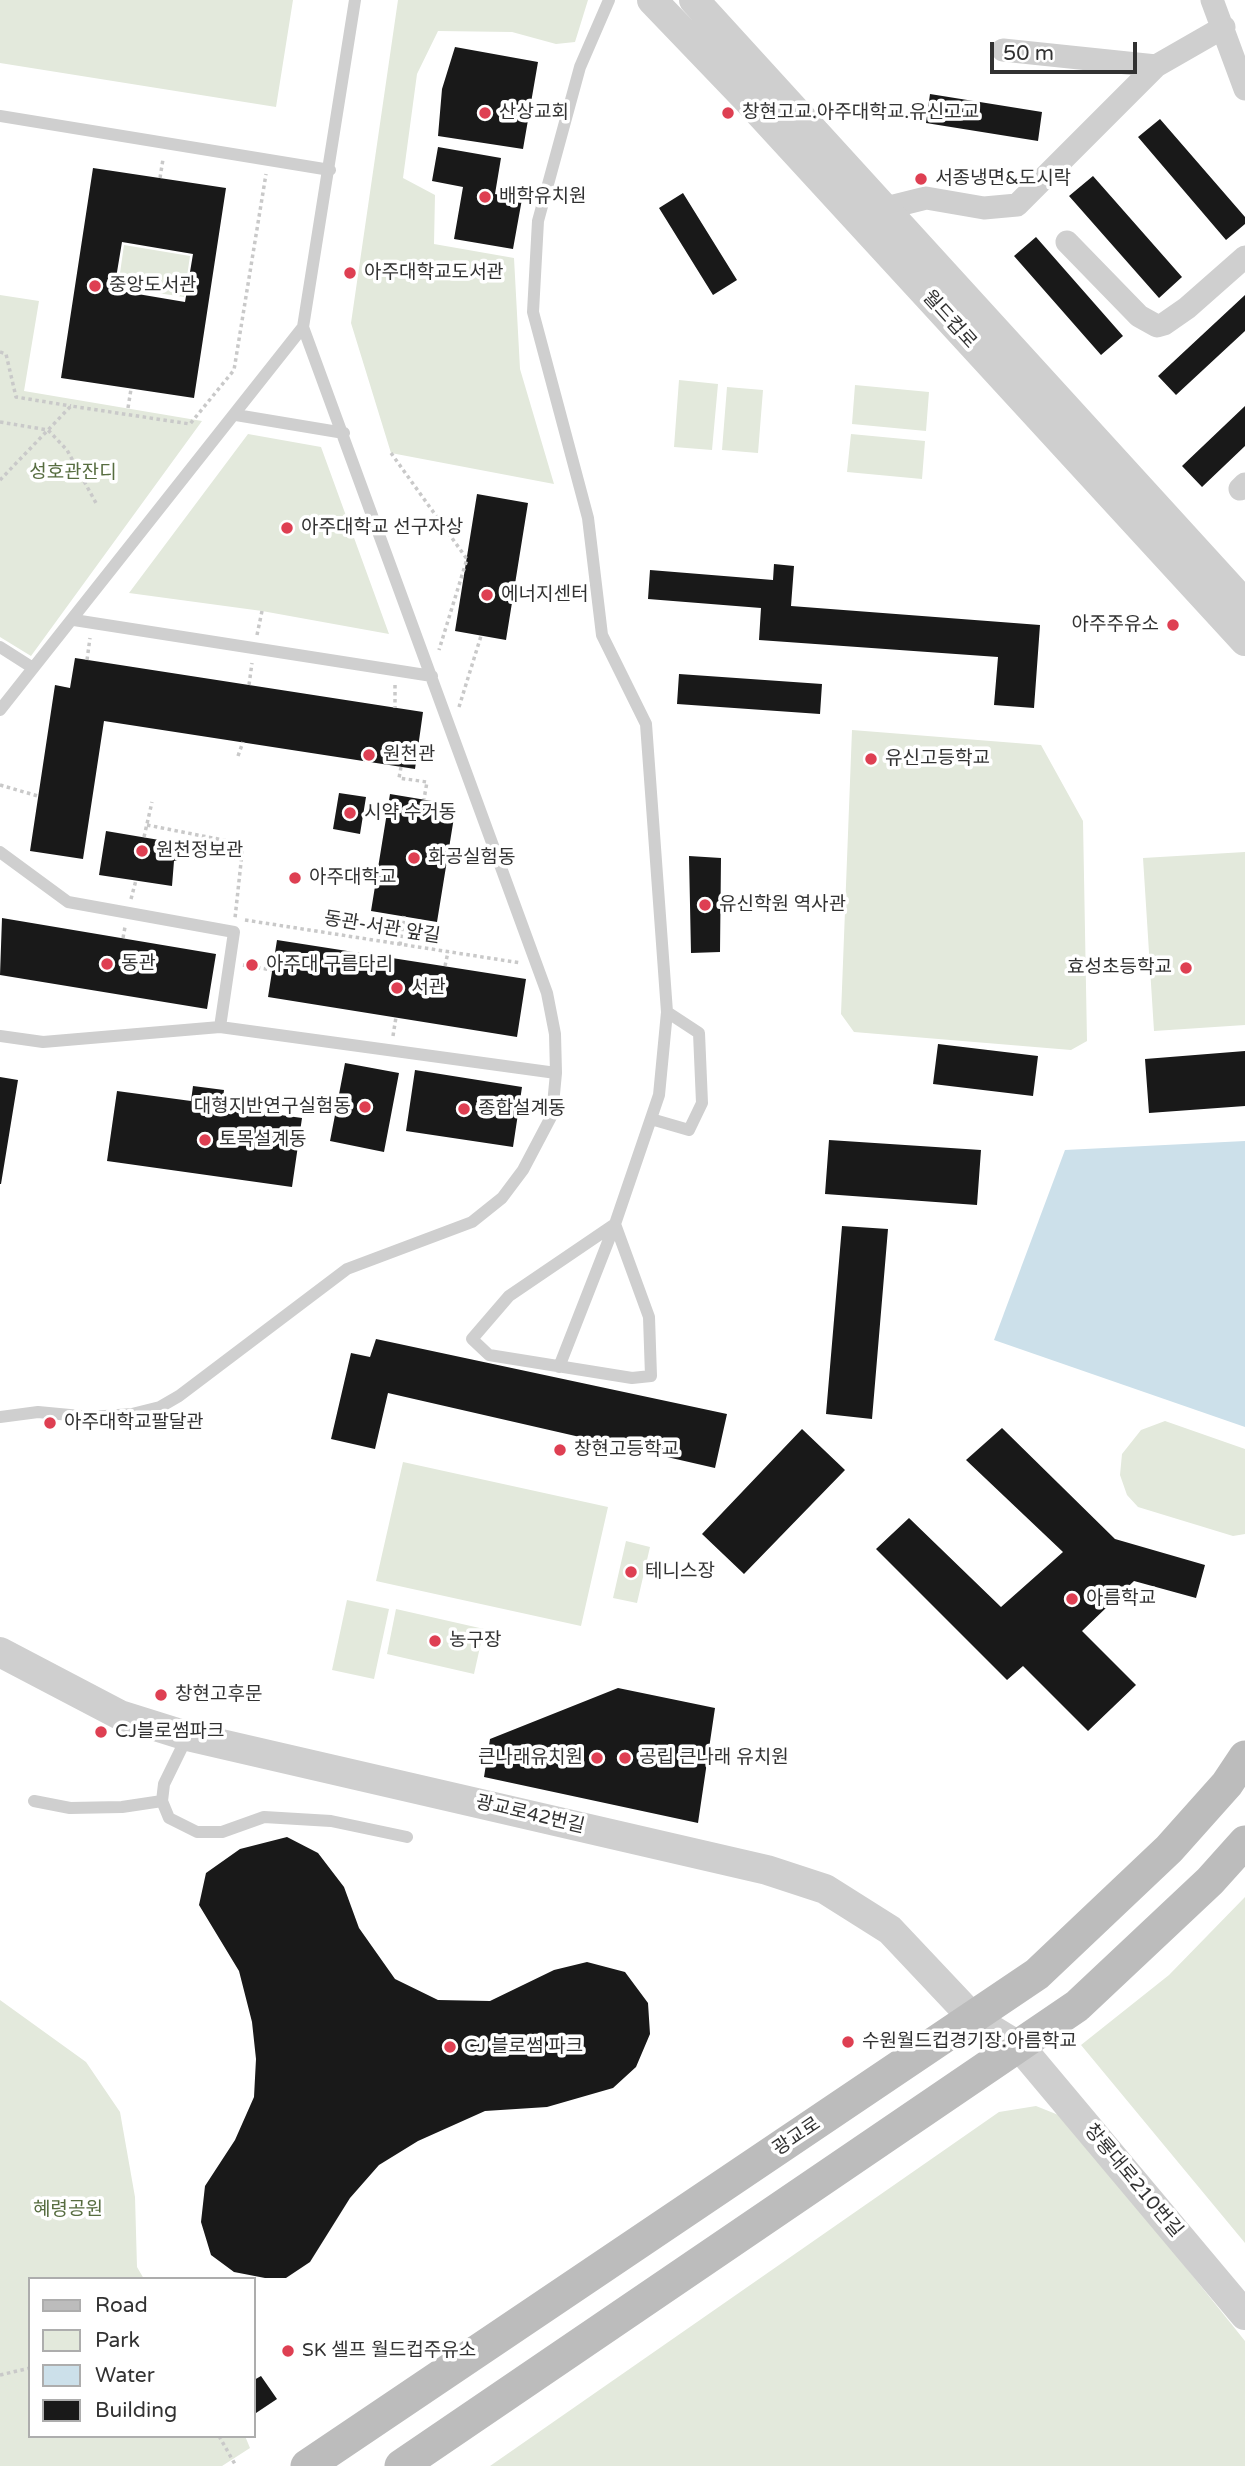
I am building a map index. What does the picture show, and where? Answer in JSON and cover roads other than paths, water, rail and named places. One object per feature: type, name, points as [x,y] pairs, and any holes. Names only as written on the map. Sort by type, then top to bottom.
[{"type":"main road","name":"광교로","points":[[306,2466],[974,2019],[1037,1974],[1169,1849],[1227,1784],[1245,1757]]},
{"type":"main road","points":[[401,2466],[1077,2006],[1210,1881],[1245,1842]]},
{"type":"street","name":"월드컵로","points":[[652,0],[747,99],[1245,641]]},
{"type":"street","name":"월드컵로","points":[[694,0],[1245,604]]},
{"type":"street","points":[[1212,0],[1245,89]]},
{"type":"street","points":[[886,208],[926,198],[984,208],[1017,205],[1156,66],[1224,27]]},
{"type":"street","points":[[1003,50],[1156,66]]},
{"type":"street","points":[[1067,242],[1139,316],[1157,326],[1187,308],[1245,257]]},
{"type":"street","name":"광교로42번길","points":[[0,1652],[120,1715],[187,1736],[767,1870],[825,1889],[890,1930],[974,2019],[1020,2047]]},
{"type":"street","name":"창룡대로210번길","points":[[1020,2047],[1245,2315]]},
{"type":"lane","points":[[0,710],[74,620],[303,327],[355,0]]},
{"type":"lane","points":[[559,1367],[615,1224],[659,1095],[667,1012],[646,724],[601,635],[588,518],[533,312],[538,221],[579,67],[609,0]]},
{"type":"lane","points":[[0,116],[330,170]]},
{"type":"lane","points":[[0,1417],[38,1412],[104,1416],[132,1414],[160,1407],[203,1379],[348,1269],[472,1222],[502,1198],[547,1129],[555,1095],[556,1073],[555,1034],[547,993],[303,327]]},
{"type":"lane","points":[[236,415],[344,433]]},
{"type":"lane","points":[[74,620],[432,676]]},
{"type":"lane","points":[[0,648],[33,668]]},
{"type":"lane","points":[[0,852],[68,902],[234,932],[220,1027]]},
{"type":"lane","points":[[650,1119],[689,1130],[702,1103],[699,1033],[667,1012]]},
{"type":"lane","points":[[0,1036],[43,1042],[220,1027],[556,1073]]},
{"type":"lane","points":[[615,1224],[649,1317],[651,1376],[632,1378],[489,1356],[472,1339],[509,1296],[615,1224]]},
{"type":"lane","points":[[187,1736],[164,1784],[162,1801],[169,1818],[197,1832],[222,1832],[264,1817],[331,1821],[407,1837]]},
{"type":"lane","points":[[34,1801],[70,1808],[122,1807],[162,1801]]},
{"type":"water","points":[[1245,1141],[1245,1427],[994,1340],[1065,1150]]},
{"type":"place","name":"산상교회","points":[[485,113]]},
{"type":"place","name":"창현고교.아주대학교.유신고교","points":[[728,113]]},
{"type":"place","name":"서종냉면&도시락","points":[[921,179]]},
{"type":"place","name":"배학유치원","points":[[485,197]]},
{"type":"place","name":"아주대학교도서관","points":[[350,273]]},
{"type":"place","name":"중앙도서관","points":[[95,286]]},
{"type":"place","name":"아주대학교 선구자상","points":[[287,528]]},
{"type":"place","name":"에너지센터","points":[[487,595]]},
{"type":"place","name":"아주주유소","points":[[1173,625]]},
{"type":"place","name":"원천관","points":[[369,755]]},
{"type":"place","name":"유신고등학교","points":[[871,759]]},
{"type":"place","name":"시약 수거동","points":[[350,813]]},
{"type":"place","name":"원천정보관","points":[[142,851]]},
{"type":"place","name":"화공실험동","points":[[414,858]]},
{"type":"place","name":"아주대학교","points":[[295,878]]},
{"type":"place","name":"유신학원 역사관","points":[[705,905]]},
{"type":"place","name":"동관","points":[[107,964]]},
{"type":"place","name":"아주대 구름다리","points":[[252,965]]},
{"type":"place","name":"효성초등학교","points":[[1186,968]]},
{"type":"place","name":"서관","points":[[397,988]]},
{"type":"place","name":"대형지반연구실험동","points":[[365,1107]]},
{"type":"place","name":"종합설계동","points":[[464,1109]]},
{"type":"place","name":"토목설계동","points":[[205,1140]]},
{"type":"place","name":"아주대학교팔달관","points":[[50,1423]]},
{"type":"place","name":"창현고등학교","points":[[560,1450]]},
{"type":"place","name":"테니스장","points":[[631,1572]]},
{"type":"place","name":"아름학교","points":[[1072,1599]]},
{"type":"place","name":"농구장","points":[[435,1641]]},
{"type":"place","name":"창현고후문","points":[[161,1695]]},
{"type":"place","name":"CJ블로썸파크","points":[[101,1732]]},
{"type":"place","name":"큰나래유치원","points":[[597,1758]]},
{"type":"place","name":"공립 큰나래 유치원","points":[[625,1758]]},
{"type":"place","name":"수원월드컵경기장.아름학교","points":[[848,2042]]},
{"type":"place","name":"CJ 블로썸 파크","points":[[450,2047]]},
{"type":"place","name":"SK 셀프 월드컵주유소","points":[[288,2351]]},
{"type":"park label","name":"성호관잔디","points":[[73,473]]},
{"type":"park label","name":"혜령공원","points":[[68,2210]]}]
